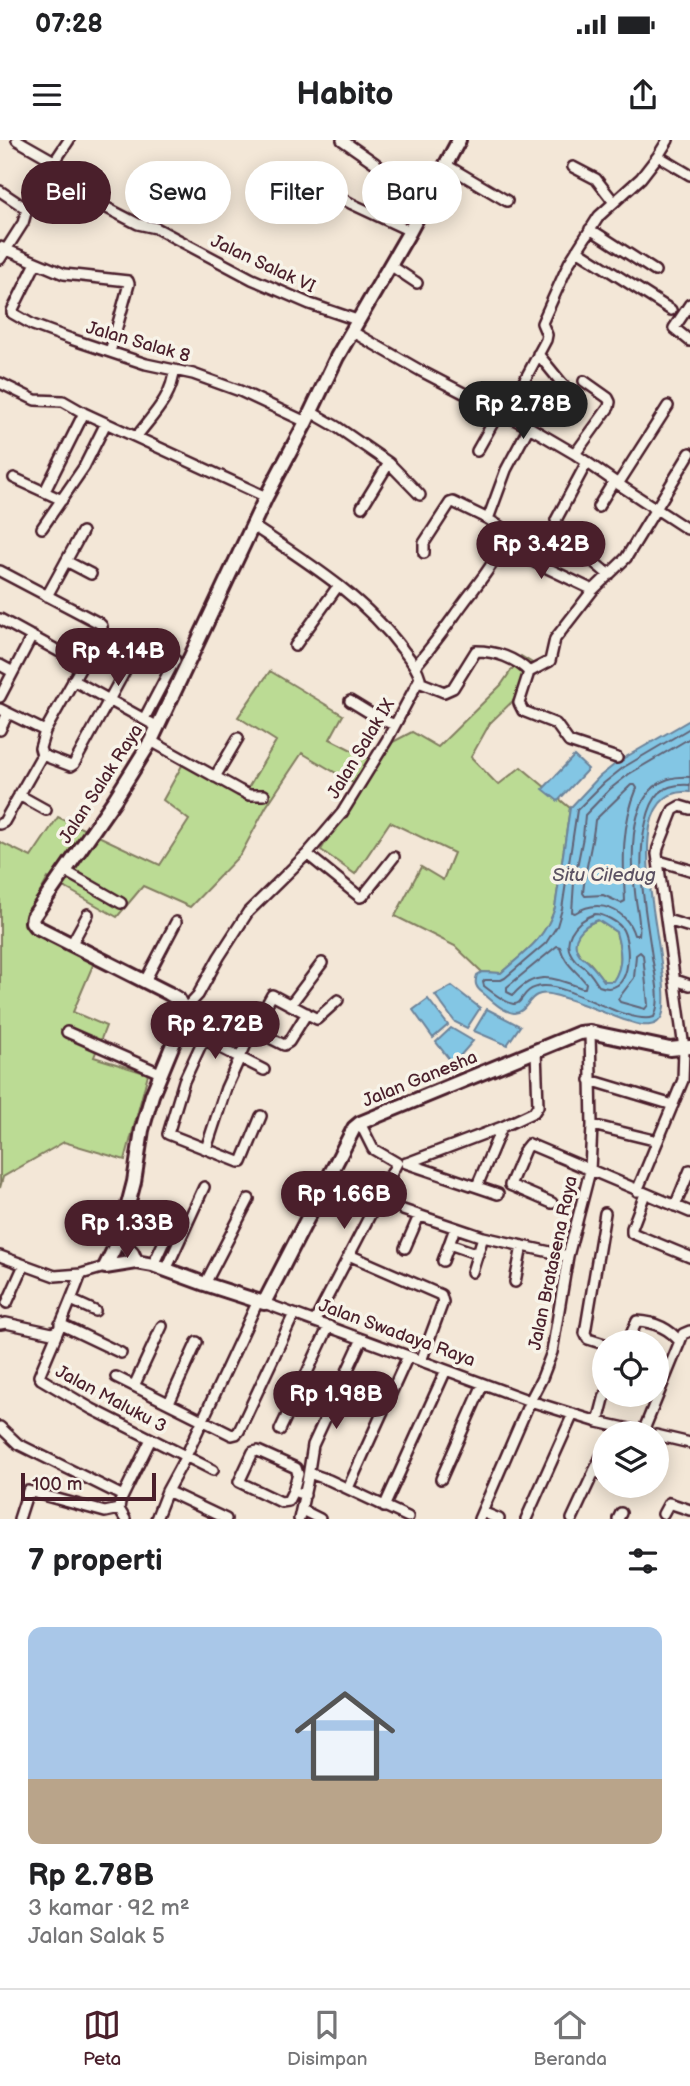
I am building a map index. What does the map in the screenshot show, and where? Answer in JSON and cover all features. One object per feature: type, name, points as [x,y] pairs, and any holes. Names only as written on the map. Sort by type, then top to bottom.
[{"type":"street","points":[[17,140],[54,161],[69,140]]},
{"type":"street","points":[[342,140],[372,161]]},
{"type":"street","name":"Jalan Salak Raya","points":[[448,161],[459,140]]},
{"type":"street","points":[[477,451],[503,414],[538,354],[547,335],[542,323],[569,263],[598,216],[640,178],[668,140]]},
{"type":"street","points":[[658,156],[690,175]]},
{"type":"street","points":[[573,167],[596,179],[613,201]]},
{"type":"street","points":[[462,174],[508,201]]},
{"type":"street","points":[[0,191],[21,205]]},
{"type":"street","points":[[348,202],[410,231]]},
{"type":"street","name":"Jalan Salak VI","points":[[111,210],[138,224],[156,228],[252,279],[354,326],[421,371],[575,454],[690,529]]},
{"type":"street","points":[[0,259],[3,248],[22,224]]},
{"type":"street","name":"Jalan Salak Raya","points":[[184,1010],[178,999],[35,926],[33,917],[115,799],[151,741],[266,497],[354,326],[414,224]]},
{"type":"street","points":[[590,229],[655,271]]},
{"type":"street","points":[[3,248],[64,274],[128,281],[110,352]]},
{"type":"street","points":[[577,250],[671,310]]},
{"type":"street","name":"Jalan Salak 8","points":[[36,263],[12,313],[33,325],[110,352],[193,374],[337,427],[390,463],[420,495]]},
{"type":"street","points":[[390,265],[416,283]]},
{"type":"street","points":[[690,304],[674,328],[690,341]]},
{"type":"street","points":[[538,354],[564,386]]},
{"type":"street","points":[[136,436],[166,397],[174,378],[174,370]]},
{"type":"street","points":[[575,454],[610,402],[584,381]]},
{"type":"street","points":[[0,383],[34,400],[63,401],[266,497]]},
{"type":"street","points":[[597,507],[668,406]]},
{"type":"street","points":[[47,487],[84,413]]},
{"type":"street","points":[[42,528],[84,467],[106,423]]},
{"type":"street","points":[[488,519],[506,470],[529,427]]},
{"type":"street","points":[[617,758],[569,742],[556,724],[523,711],[519,703],[529,672],[550,661],[555,639],[593,590],[626,558],[690,453]]},
{"type":"street","points":[[587,462],[556,520],[564,537],[609,575]]},
{"type":"street","points":[[362,507],[390,463]]},
{"type":"street","points":[[14,478],[62,500]]},
{"type":"street","points":[[415,666],[438,640],[482,578],[501,546],[505,530],[453,502],[424,542],[424,553]]},
{"type":"street","points":[[253,526],[338,586],[380,622],[415,666],[419,673],[419,682],[444,692],[453,688],[476,651],[491,651],[522,665],[529,672]]},
{"type":"street","points":[[47,596],[82,532]]},
{"type":"street","points":[[501,546],[593,590]]},
{"type":"street","points":[[66,561],[91,574]]},
{"type":"street","points":[[0,571],[102,626],[45,731],[40,748],[42,755],[4,822],[0,824]]},
{"type":"street","points":[[295,646],[338,586]]},
{"type":"street","points":[[0,619],[82,664]]},
{"type":"street","points":[[0,698],[32,636]]},
{"type":"street","points":[[42,755],[71,766],[138,647]]},
{"type":"street","points":[[144,719],[175,660]]},
{"type":"street","points":[[0,665],[13,672]]},
{"type":"street","points":[[74,680],[158,727]]},
{"type":"street","name":"Jalan Salak IX","points":[[184,1010],[198,995],[248,912],[307,854],[342,813],[419,682]]},
{"type":"street","points":[[350,701],[395,725]]},
{"type":"street","points":[[0,730],[4,711],[45,731]]},
{"type":"street","points":[[215,777],[238,738]]},
{"type":"street","points":[[151,741],[249,795],[264,796]]},
{"type":"street","points":[[19,795],[46,810]]},
{"type":"street","points":[[685,807],[673,810],[658,848],[674,980],[687,1048],[686,1081],[658,1141],[641,1192],[632,1233],[690,1256]]},
{"type":"street","points":[[307,854],[360,897],[394,857]]},
{"type":"street","points":[[659,861],[690,870]]},
{"type":"street","points":[[65,871],[121,903]]},
{"type":"street","points":[[71,945],[88,914]]},
{"type":"street","points":[[667,920],[690,927]]},
{"type":"street","points":[[145,981],[176,922]]},
{"type":"street","points":[[291,1004],[322,963]]},
{"type":"street","points":[[674,980],[690,985]]},
{"type":"street","points":[[206,1149],[221,1100],[272,995],[317,1019],[338,1000]]},
{"type":"street","points":[[0,1256],[55,1276],[81,1274],[105,1267],[134,1182],[147,1114],[184,1010]]},
{"type":"street","points":[[272,1039],[286,1044],[307,1013]]},
{"type":"street","points":[[180,1027],[264,1070]]},
{"type":"street","points":[[67,1032],[160,1073]]},
{"type":"street","name":"Jalan Ganesha","points":[[261,1302],[354,1128],[360,1123],[579,1033],[590,1032],[670,1049],[687,1048]]},
{"type":"street","name":"Jalan Bratasena Raya","points":[[481,1515],[552,1352],[568,1256],[590,1171],[590,1032]]},
{"type":"street","points":[[204,1038],[184,1081],[168,1131],[171,1136],[242,1162],[261,1116]]},
{"type":"street","points":[[315,1321],[402,1163],[502,1127],[534,1112],[538,1106],[536,1051]]},
{"type":"street","points":[[590,1080],[673,1105]]},
{"type":"street","points":[[360,1123],[373,1149],[402,1163],[498,1194]]},
{"type":"street","points":[[592,1125],[658,1141]]},
{"type":"street","points":[[477,1186],[502,1127]]},
{"type":"street","points":[[552,1203],[510,1185],[529,1144],[590,1171]]},
{"type":"street","points":[[675,1206],[690,1170]]},
{"type":"street","name":"Jalan Bratasena Raya","points":[[590,1171],[690,1212]]},
{"type":"street","points":[[166,1270],[204,1187]]},
{"type":"street","points":[[205,1284],[249,1199]]},
{"type":"street","points":[[403,1210],[484,1237],[568,1256]]},
{"type":"street","points":[[592,1340],[584,1333],[604,1213]]},
{"type":"street","points":[[405,1248],[419,1216]]},
{"type":"street","points":[[443,1262],[455,1228]]},
{"type":"street","points":[[153,1265],[167,1235]]},
{"type":"street","points":[[117,1237],[132,1253],[136,1262]]},
{"type":"street","points":[[472,1272],[484,1237]]},
{"type":"street","points":[[449,1244],[478,1254]]},
{"type":"street","points":[[515,1282],[522,1245]]},
{"type":"street","points":[[349,1255],[441,1294],[443,1302],[421,1361]]},
{"type":"street","name":"Jalan Swadaya Raya","points":[[105,1267],[136,1262],[153,1265],[315,1321],[328,1329],[362,1339],[406,1360],[421,1361],[481,1388],[595,1421]]},
{"type":"street","points":[[7,1303],[24,1265]]},
{"type":"street","points":[[0,1324],[52,1333],[58,1328],[81,1274]]},
{"type":"street","points":[[71,1300],[94,1311]]},
{"type":"street","points":[[156,1519],[167,1491],[261,1302]]},
{"type":"street","points":[[116,1377],[232,1435],[236,1434],[294,1314]]},
{"type":"street","points":[[633,1330],[637,1321],[669,1330]]},
{"type":"street","points":[[134,1386],[162,1326]]},
{"type":"street","points":[[58,1328],[121,1353]]},
{"type":"street","name":"Jalan Maluku 3","points":[[58,1328],[39,1376],[41,1379],[81,1403],[213,1470]]},
{"type":"street","points":[[280,1430],[328,1329]]},
{"type":"street","points":[[669,1330],[680,1342]]},
{"type":"street","points":[[650,1421],[680,1342],[685,1332],[690,1331]]},
{"type":"street","points":[[320,1519],[300,1515],[313,1446],[362,1339]]},
{"type":"street","points":[[169,1404],[197,1342]]},
{"type":"street","points":[[348,1488],[406,1360]]},
{"type":"street","points":[[384,1507],[444,1373]]},
{"type":"street","points":[[441,1479],[481,1388]]},
{"type":"street","points":[[526,1519],[573,1414]]},
{"type":"street","points":[[0,1427],[18,1444],[123,1496]]},
{"type":"street","points":[[669,1438],[690,1443]]},
{"type":"street","points":[[125,1519],[119,1509],[123,1496],[151,1439]]},
{"type":"street","points":[[258,1451],[296,1468],[298,1474],[293,1491],[288,1501],[281,1502],[239,1482],[253,1452],[258,1451]]},
{"type":"street","points":[[309,1473],[348,1488],[408,1517]]},
{"type":"street","points":[[572,1519],[592,1475]]},
{"type":"street","points":[[19,1519],[28,1491],[105,1512],[119,1509]]},
{"type":"street","points":[[167,1491],[226,1519]]},
{"type":"street","points":[[293,1491],[305,1495]]},
{"type":"street","points":[[663,1514],[667,1503],[690,1510]]},
{"type":"street","points":[[481,1515],[499,1519]]},
{"type":"green space","points":[[521,656],[539,667],[520,694],[490,723],[471,757],[498,785],[521,767],[570,808],[555,908],[546,928],[533,944],[501,973],[482,972],[455,946],[395,916],[421,867],[443,880],[454,853],[390,822],[355,874],[321,850],[358,786],[302,753],[266,807],[241,854],[190,907],[143,886],[117,917],[48,878],[25,920],[96,958],[73,1012],[106,1026],[94,1057],[148,1074],[125,1160],[64,1142],[3,1177],[0,1188],[0,842],[31,857],[58,817],[160,865],[189,820],[163,800],[185,760],[245,793],[276,741],[238,717],[270,671],[343,715],[330,739],[377,763],[387,745],[412,732],[438,747],[501,685]]},
{"type":"green space","points":[[598,920],[616,932],[618,939],[620,963],[613,982],[604,981],[576,949],[576,938],[582,929]]},
{"type":"water","name":"Situ Ciledug","points":[[690,720],[690,792],[665,798],[652,819],[648,850],[664,995],[662,1016],[654,1024],[640,1025],[545,993],[534,997],[519,1012],[506,1010],[479,989],[476,983],[477,975],[482,972],[501,973],[533,944],[546,928],[555,908],[570,808],[599,777],[619,761]],"holes":[[[598,920],[616,932],[620,951],[619,969],[613,981],[604,981],[580,955],[576,938],[587,925]]]},
{"type":"water","points":[[574,756],[588,769],[558,801],[543,789]]},
{"type":"water","points":[[452,986],[480,1008],[467,1028],[455,1022],[435,995]]},
{"type":"water","points":[[428,999],[448,1025],[433,1038],[413,1010]]},
{"type":"water","points":[[487,1009],[520,1026],[507,1045],[474,1031]]},
{"type":"water","points":[[451,1028],[473,1041],[453,1064],[436,1042]]}]
